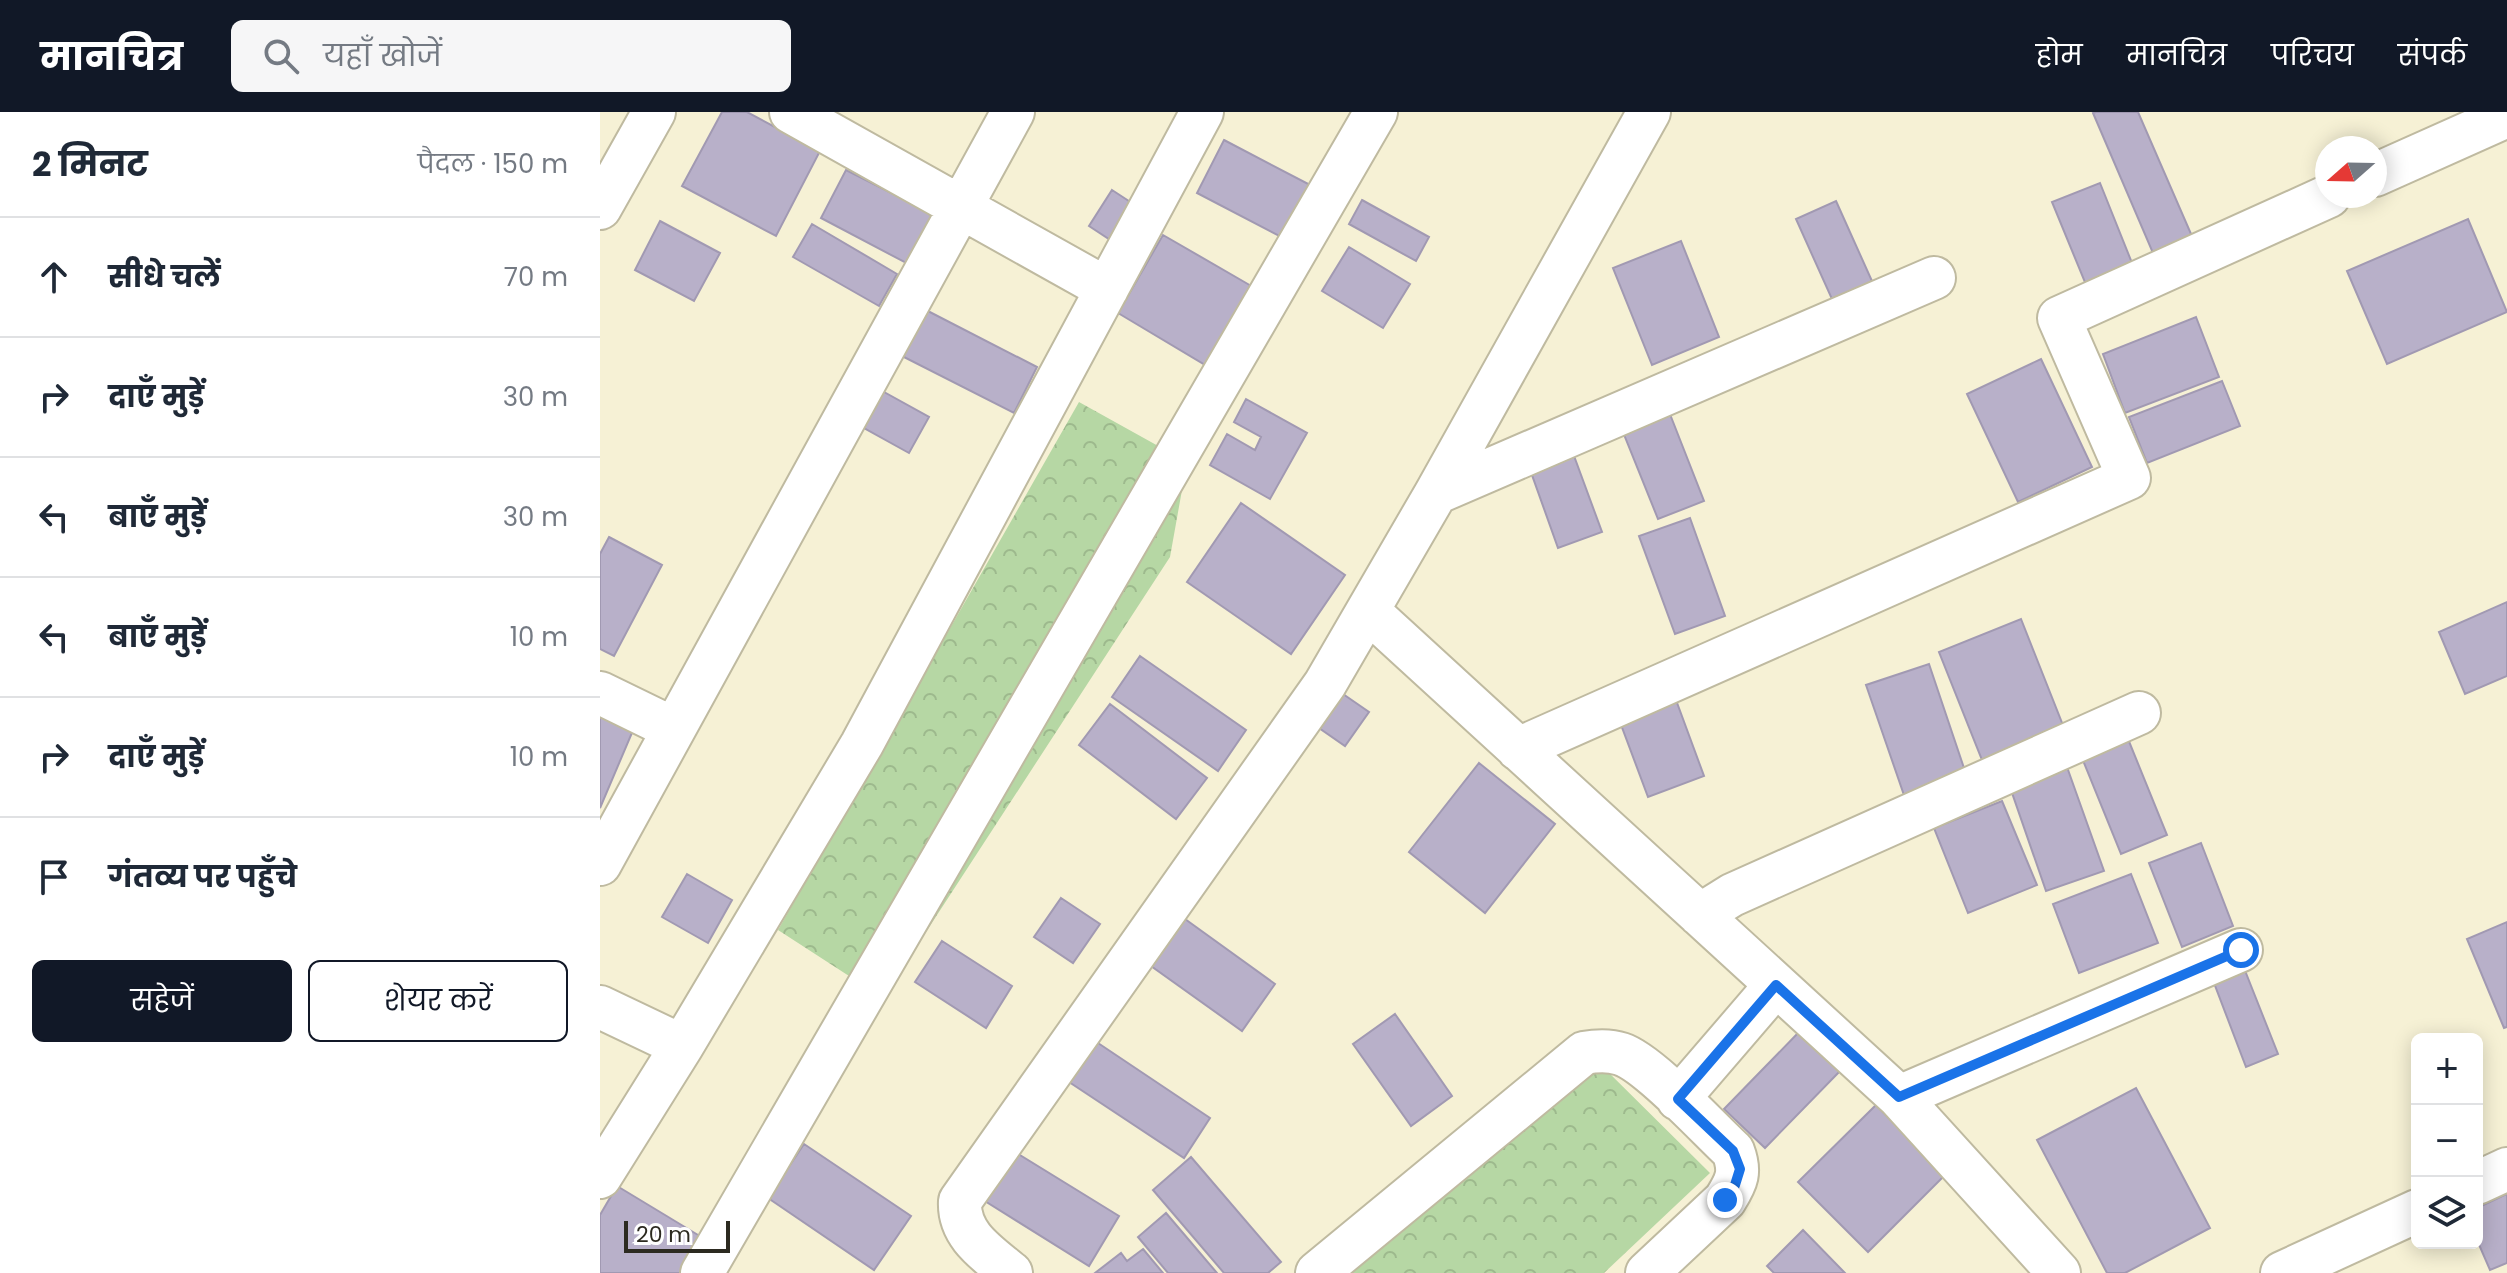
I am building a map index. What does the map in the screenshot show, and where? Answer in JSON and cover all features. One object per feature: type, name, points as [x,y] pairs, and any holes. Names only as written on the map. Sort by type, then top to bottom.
[{"type":"street","points":[[600,208],[654,112]]},
{"type":"street","points":[[791,112],[1107,289]]},
{"type":"street","points":[[600,864],[1013,112]]},
{"type":"street","points":[[600,1177],[862,744],[1202,112]]},
{"type":"street","points":[[702,1273],[1376,112]]},
{"type":"street","points":[[1011,1273],[979,1246],[964,1228],[959,1214],[960,1201],[1325,684],[1436,493],[1649,112]]},
{"type":"street","points":[[2387,170],[2507,116]]},
{"type":"street","points":[[1518,749],[2129,478],[2059,318],[2315,202]]},
{"type":"street","points":[[1436,493],[1934,278]]},
{"type":"street","points":[[1368,611],[1899,1097],[2059,1273]]},
{"type":"street","points":[[600,693],[674,729]]},
{"type":"street","points":[[1700,915],[1732,895],[2139,713]]},
{"type":"street","points":[[1899,1097],[2241,950]]},
{"type":"street","points":[[1678,1099],[1776,985]]},
{"type":"street","points":[[600,1007],[682,1046]]},
{"type":"street","points":[[1317,1273],[1584,1053],[1598,1051],[1621,1053],[1643,1066],[1733,1151],[1740,1169],[1735,1185],[1725,1200],[1647,1273]]},
{"type":"street","points":[[2483,1180],[2507,1169]]},
{"type":"street","points":[[2282,1273],[2411,1214]]},
{"type":"green space","points":[[1079,402],[1187,462],[1170,557],[883,998],[778,930]]},
{"type":"green space","points":[[1598,1062],[1710,1173],[1604,1273],[1343,1273]]},
{"type":"building","points":[[722,112],[747,112],[820,151],[776,236],[682,186]]},
{"type":"building","points":[[2138,112],[2198,250],[2159,267],[2093,113]]},
{"type":"building","points":[[1224,140],[1314,187],[1287,240],[1197,193]]},
{"type":"building","points":[[846,170],[937,216],[912,266],[821,218]]},
{"type":"building","points":[[2100,183],[2136,273],[2089,292],[2052,202]]},
{"type":"building","points":[[1112,190],[1138,207],[1115,243],[1089,226]]},
{"type":"building","points":[[1362,200],[1429,237],[1416,261],[1349,224]]},
{"type":"building","points":[[1836,201],[1876,290],[1836,308],[1796,219]]},
{"type":"building","points":[[2468,219],[2507,312],[2387,364],[2347,271]]},
{"type":"building","points":[[660,221],[720,253],[694,301],[635,270]]},
{"type":"building","points":[[812,224],[897,274],[879,306],[793,257]]},
{"type":"building","points":[[1163,235],[1253,287],[1207,366],[1118,313]]},
{"type":"building","points":[[1681,241],[1719,337],[1652,365],[1613,268]]},
{"type":"building","points":[[1349,247],[1410,284],[1383,328],[1322,291]]},
{"type":"building","points":[[922,308],[1037,367],[1014,413],[898,354]]},
{"type":"building","points":[[2196,317],[2219,377],[2125,413],[2103,354]]},
{"type":"building","points":[[2041,359],[2092,467],[2018,502],[1967,394]]},
{"type":"building","points":[[2222,381],[2240,426],[2147,463],[2129,417]]},
{"type":"building","points":[[875,387],[929,417],[909,453],[855,423]]},
{"type":"building","points":[[1246,399],[1307,433],[1270,499],[1210,465],[1227,434],[1255,450],[1261,437],[1234,422]]},
{"type":"building","points":[[1666,404],[1704,501],[1658,519],[1619,422]]},
{"type":"building","points":[[1570,445],[1602,532],[1558,548],[1527,461]]},
{"type":"building","points":[[1241,503],[1345,575],[1291,654],[1187,582]]},
{"type":"building","points":[[1690,518],[1725,616],[1675,634],[1639,536]]},
{"type":"building","points":[[609,537],[662,565],[614,656],[600,649],[600,554]]},
{"type":"building","points":[[2507,602],[2507,676],[2465,694],[2439,632]]},
{"type":"building","points":[[2021,619],[2066,733],[1984,765],[1939,652]]},
{"type":"building","points":[[1140,656],[1246,730],[1218,771],[1112,697]]},
{"type":"building","points":[[1929,664],[1967,777],[1905,798],[1866,685]]},
{"type":"building","points":[[1343,694],[1369,712],[1345,746],[1319,728]]},
{"type":"building","points":[[1676,700],[1704,776],[1648,797],[1620,722]]},
{"type":"building","points":[[600,704],[637,721],[600,808]]},
{"type":"building","points":[[1110,704],[1207,778],[1176,819],[1079,745]]},
{"type":"building","points":[[2126,734],[2167,835],[2121,854],[2080,753]]},
{"type":"building","points":[[1479,763],[1555,824],[1485,913],[1409,852]]},
{"type":"building","points":[[2067,767],[2104,871],[2046,891],[2010,787]]},
{"type":"building","points":[[2002,801],[2037,885],[1968,913],[1934,828]]},
{"type":"building","points":[[2201,843],[2233,926],[2182,947],[2149,863]]},
{"type":"building","points":[[687,874],[732,900],[708,943],[662,917]]},
{"type":"building","points":[[2131,874],[2158,943],[2079,973],[2053,904]]},
{"type":"building","points":[[1061,898],[1100,924],[1073,963],[1034,937]]},
{"type":"building","points":[[1185,919],[1275,984],[1242,1031],[1151,966]]},
{"type":"building","points":[[2507,922],[2507,1027],[2504,1028],[2467,939]]},
{"type":"building","points":[[942,941],[1012,986],[986,1028],[915,982]]},
{"type":"building","points":[[2242,963],[2278,1054],[2246,1067],[2211,975]]},
{"type":"building","points":[[1395,1014],[1452,1096],[1411,1126],[1353,1044]]},
{"type":"building","points":[[1801,1030],[1842,1069],[1765,1148],[1724,1109]]},
{"type":"building","points":[[1089,1037],[1210,1118],[1184,1158],[1063,1078]]},
{"type":"building","points":[[2136,1088],[2210,1228],[2125,1273],[2107,1273],[2037,1140]]},
{"type":"building","points":[[1876,1105],[1945,1175],[1868,1252],[1798,1182]]},
{"type":"building","points":[[804,1144],[911,1216],[874,1270],[768,1198]]},
{"type":"building","points":[[1010,1149],[1119,1216],[1089,1266],[980,1198]]},
{"type":"building","points":[[1191,1157],[1281,1262],[1268,1273],[1224,1273],[1153,1190]]},
{"type":"building","points":[[617,1186],[703,1238],[683,1273],[600,1273],[600,1215]]},
{"type":"building","points":[[2507,1194],[2507,1263],[2490,1270],[2481,1249],[2483,1205]]},
{"type":"building","points":[[1166,1213],[1217,1273],[1168,1273],[1138,1237]]},
{"type":"building","points":[[1803,1230],[1845,1273],[1774,1273],[1767,1266]]},
{"type":"building","points":[[1143,1249],[1163,1273],[1095,1273],[1121,1253],[1127,1261]]},
{"type":"route","points":[[1725,1200],[1735,1185],[1740,1169],[1733,1151],[1678,1099],[1776,985],[1899,1097],[2241,950]]}]
